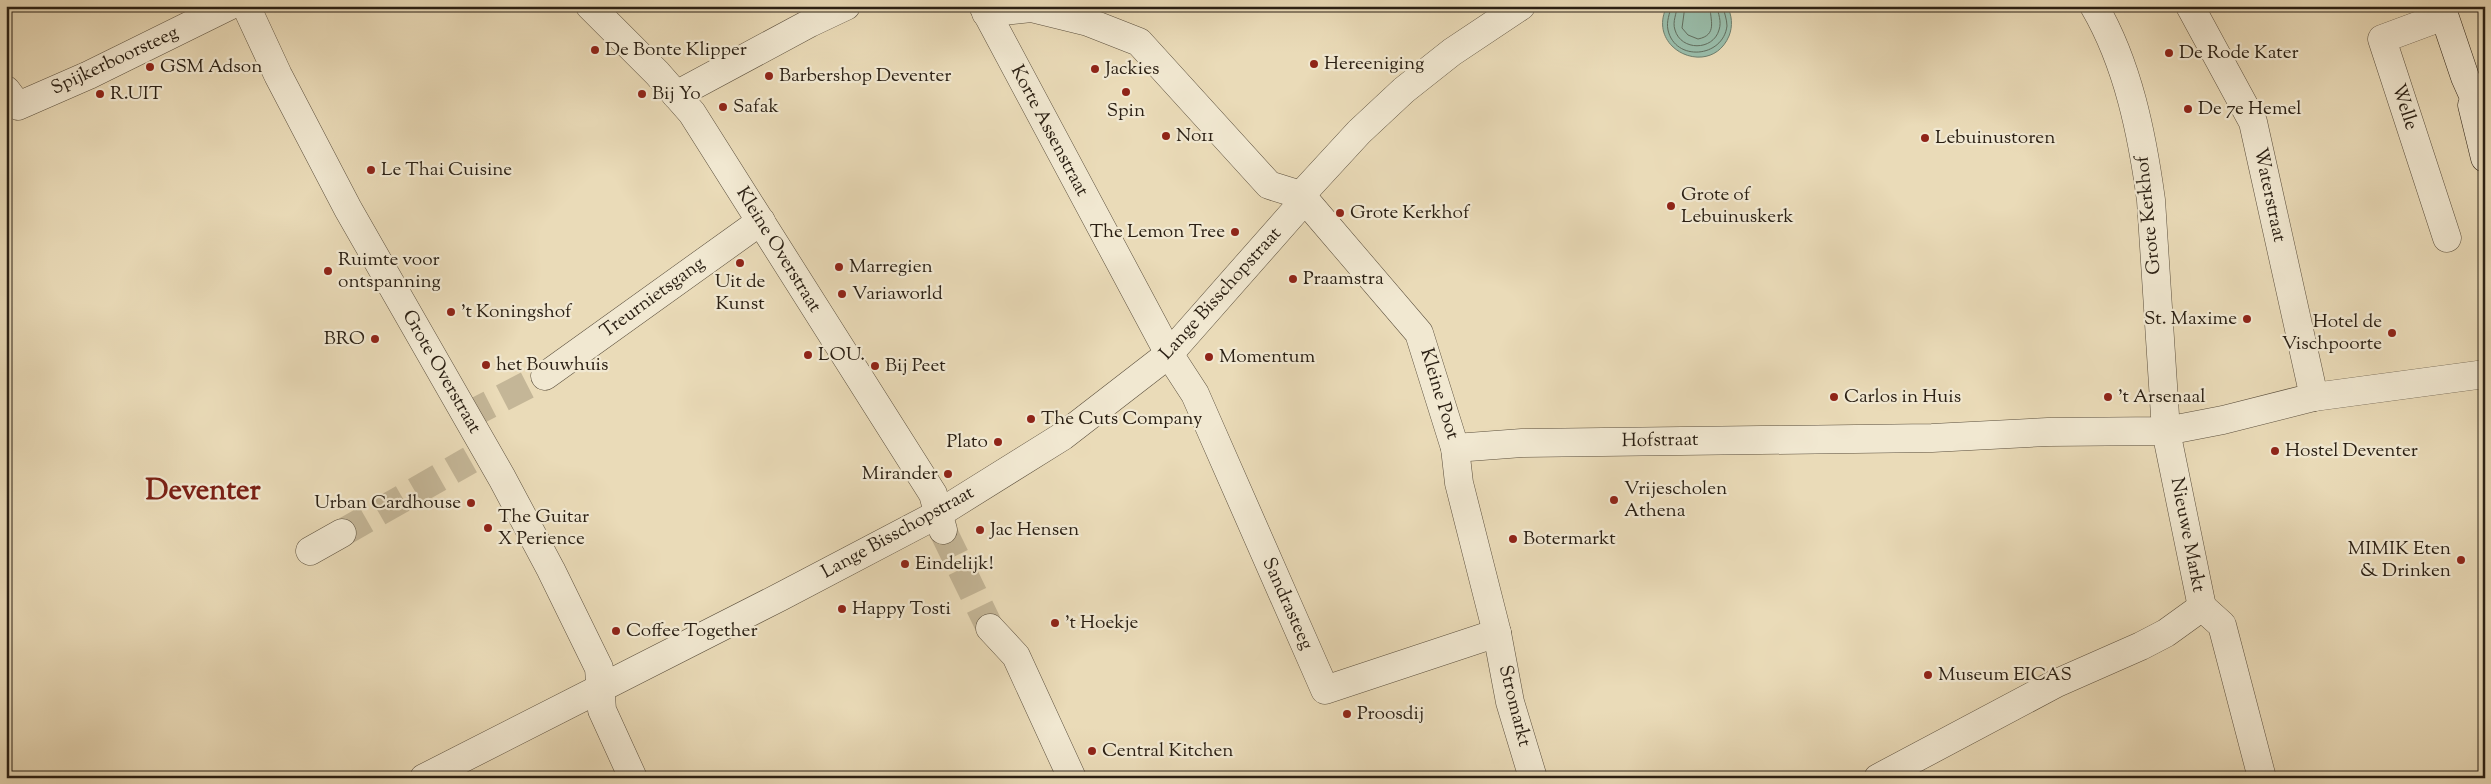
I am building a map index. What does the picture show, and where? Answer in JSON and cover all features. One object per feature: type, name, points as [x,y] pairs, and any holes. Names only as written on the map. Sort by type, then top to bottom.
[{"type":"street","name":"Spijkerboorsteeg","points":[[6,90],[18,106],[89,75],[229,6]]},
{"type":"street","name":"Grote Overstraat","points":[[246,6],[348,209],[478,455],[551,570],[599,668],[602,710],[634,778]]},
{"type":"street","name":"Kleine Overstraat","points":[[590,6],[692,113],[933,494],[941,522]]},
{"type":"street","points":[[676,95],[810,23],[846,6]]},
{"type":"street","points":[[984,10],[1031,8],[1088,22],[1139,42],[1269,185],[1301,195],[1359,132],[1404,90],[1452,52],[1520,6]]},
{"type":"street","name":"Grote Kerkhof","points":[[2094,6],[2113,45],[2126,80],[2148,177],[2166,431]]},
{"type":"street","name":"Waterstraat","points":[[2190,6],[2253,122],[2314,396]]},
{"type":"street","name":"Korte Assenstraat","points":[[984,10],[1169,354]]},
{"type":"street","name":"Welle","points":[[2446,238],[2382,39],[2442,11],[2465,77],[2485,122]]},
{"type":"street","name":"Welle","points":[[2465,77],[2485,158]]},
{"type":"street","name":"Lange Bisschopstraat","points":[[424,778],[599,687],[780,597],[941,522],[1063,436],[1169,354],[1295,211],[1301,195]]},
{"type":"street","name":"Kleine Poot","points":[[1301,195],[1419,333],[1456,448],[1459,483],[1497,633]]},
{"type":"street","name":"Treurnietsgang","points":[[544,376],[760,221]]},
{"type":"street","name":"Sandrasteeg","points":[[1169,354],[1195,394],[1325,690],[1497,633]]},
{"type":"street","points":[[2166,431],[2223,420],[2314,396],[2485,374]]},
{"type":"street","name":"Hofstraat","points":[[1456,448],[1522,443],[1932,438],[2048,432],[2166,431]]},
{"type":"street","name":"Nieuwe Markt","points":[[1878,778],[1962,735],[2056,683],[2166,633],[2202,607],[2166,431]]},
{"type":"street","points":[[310,551],[342,533]]},
{"type":"street","points":[[2202,607],[2222,625],[2262,778]]},
{"type":"street","points":[[990,628],[1016,656],[1072,778]]},
{"type":"street","name":"Stromarkt","points":[[1497,633],[1510,702],[1533,778]]},
{"type":"water","points":[[1667,6],[1727,6],[1731,21],[1729,36],[1720,49],[1709,56],[1696,57],[1683,54],[1672,46],[1665,35],[1663,22]]},
{"type":"tunnel","points":[[465,417],[545,376]]},
{"type":"tunnel","points":[[342,533],[470,460]]},
{"type":"tunnel","points":[[943,531],[990,628]]},
{"type":"place","name":"De Bonte Klipper","points":[[595,50]]},
{"type":"place","name":"De Rode Kater","points":[[2169,53]]},
{"type":"place","name":"Hereeniging","points":[[1314,64]]},
{"type":"place","name":"GSM Adson","points":[[150,67]]},
{"type":"place","name":"Jackies","points":[[1095,69]]},
{"type":"place","name":"Barbershop Deventer","points":[[769,76]]},
{"type":"place","name":"Spin","points":[[1126,92]]},
{"type":"place","name":"R.UIT","points":[[100,94]]},
{"type":"place","name":"Bij Yo","points":[[642,94]]},
{"type":"place","name":"Safak","points":[[723,107]]},
{"type":"place","name":"De 7e Hemel","points":[[2188,109]]},
{"type":"place","name":"No11","points":[[1166,136]]},
{"type":"place","name":"Lebuinustoren","points":[[1925,138]]},
{"type":"place","name":"Le Thai Cuisine","points":[[371,170]]},
{"type":"place","name":"Grote of Lebuinuskerk","points":[[1671,206]]},
{"type":"place","name":"Grote Kerkhof","points":[[1340,213]]},
{"type":"place","name":"The Lemon Tree","points":[[1235,232]]},
{"type":"place","name":"Uit de Kunst","points":[[740,263]]},
{"type":"place","name":"Marregien","points":[[839,267]]},
{"type":"place","name":"Ruimte voor ontspanning","points":[[328,271]]},
{"type":"place","name":"Praamstra","points":[[1293,279]]},
{"type":"place","name":"Variaworld","points":[[842,294]]},
{"type":"place","name":"'t Koningshof","points":[[451,312]]},
{"type":"place","name":"St. Maxime","points":[[2247,319]]},
{"type":"place","name":"Hotel de Vischpoorte","points":[[2392,333]]},
{"type":"place","name":"BRO","points":[[375,339]]},
{"type":"place","name":"LOU.","points":[[808,355]]},
{"type":"place","name":"Momentum","points":[[1209,357]]},
{"type":"place","name":"het Bouwhuis","points":[[486,365]]},
{"type":"place","name":"Bij Peet","points":[[875,366]]},
{"type":"place","name":"Carlos in Huis","points":[[1834,397]]},
{"type":"place","name":"'t Arsenaal","points":[[2108,397]]},
{"type":"place","name":"The Cuts Company","points":[[1031,419]]},
{"type":"place","name":"Plato","points":[[998,442]]},
{"type":"place","name":"Hostel Deventer","points":[[2275,451]]},
{"type":"place","name":"Mirander","points":[[948,474]]},
{"type":"place","name":"Vrijescholen Athena","points":[[1614,500]]},
{"type":"place","name":"Urban Cardhouse","points":[[471,503]]},
{"type":"place","name":"The Guitar X Perience","points":[[488,528]]},
{"type":"place","name":"Jac Hensen","points":[[980,530]]},
{"type":"place","name":"Botermarkt","points":[[1513,539]]},
{"type":"place","name":"MIMIK Eten & Drinken","points":[[2461,560]]},
{"type":"place","name":"Eindelijk!","points":[[905,564]]},
{"type":"place","name":"Happy Tosti","points":[[842,609]]},
{"type":"place","name":"'t Hoekje","points":[[1055,623]]},
{"type":"place","name":"Coffee Together","points":[[616,631]]},
{"type":"place","name":"Museum EICAS","points":[[1928,675]]},
{"type":"place","name":"Proosdij","points":[[1347,714]]},
{"type":"place","name":"Central Kitchen","points":[[1092,751]]},
{"type":"district","name":"Deventer","points":[[203,492]]}]
